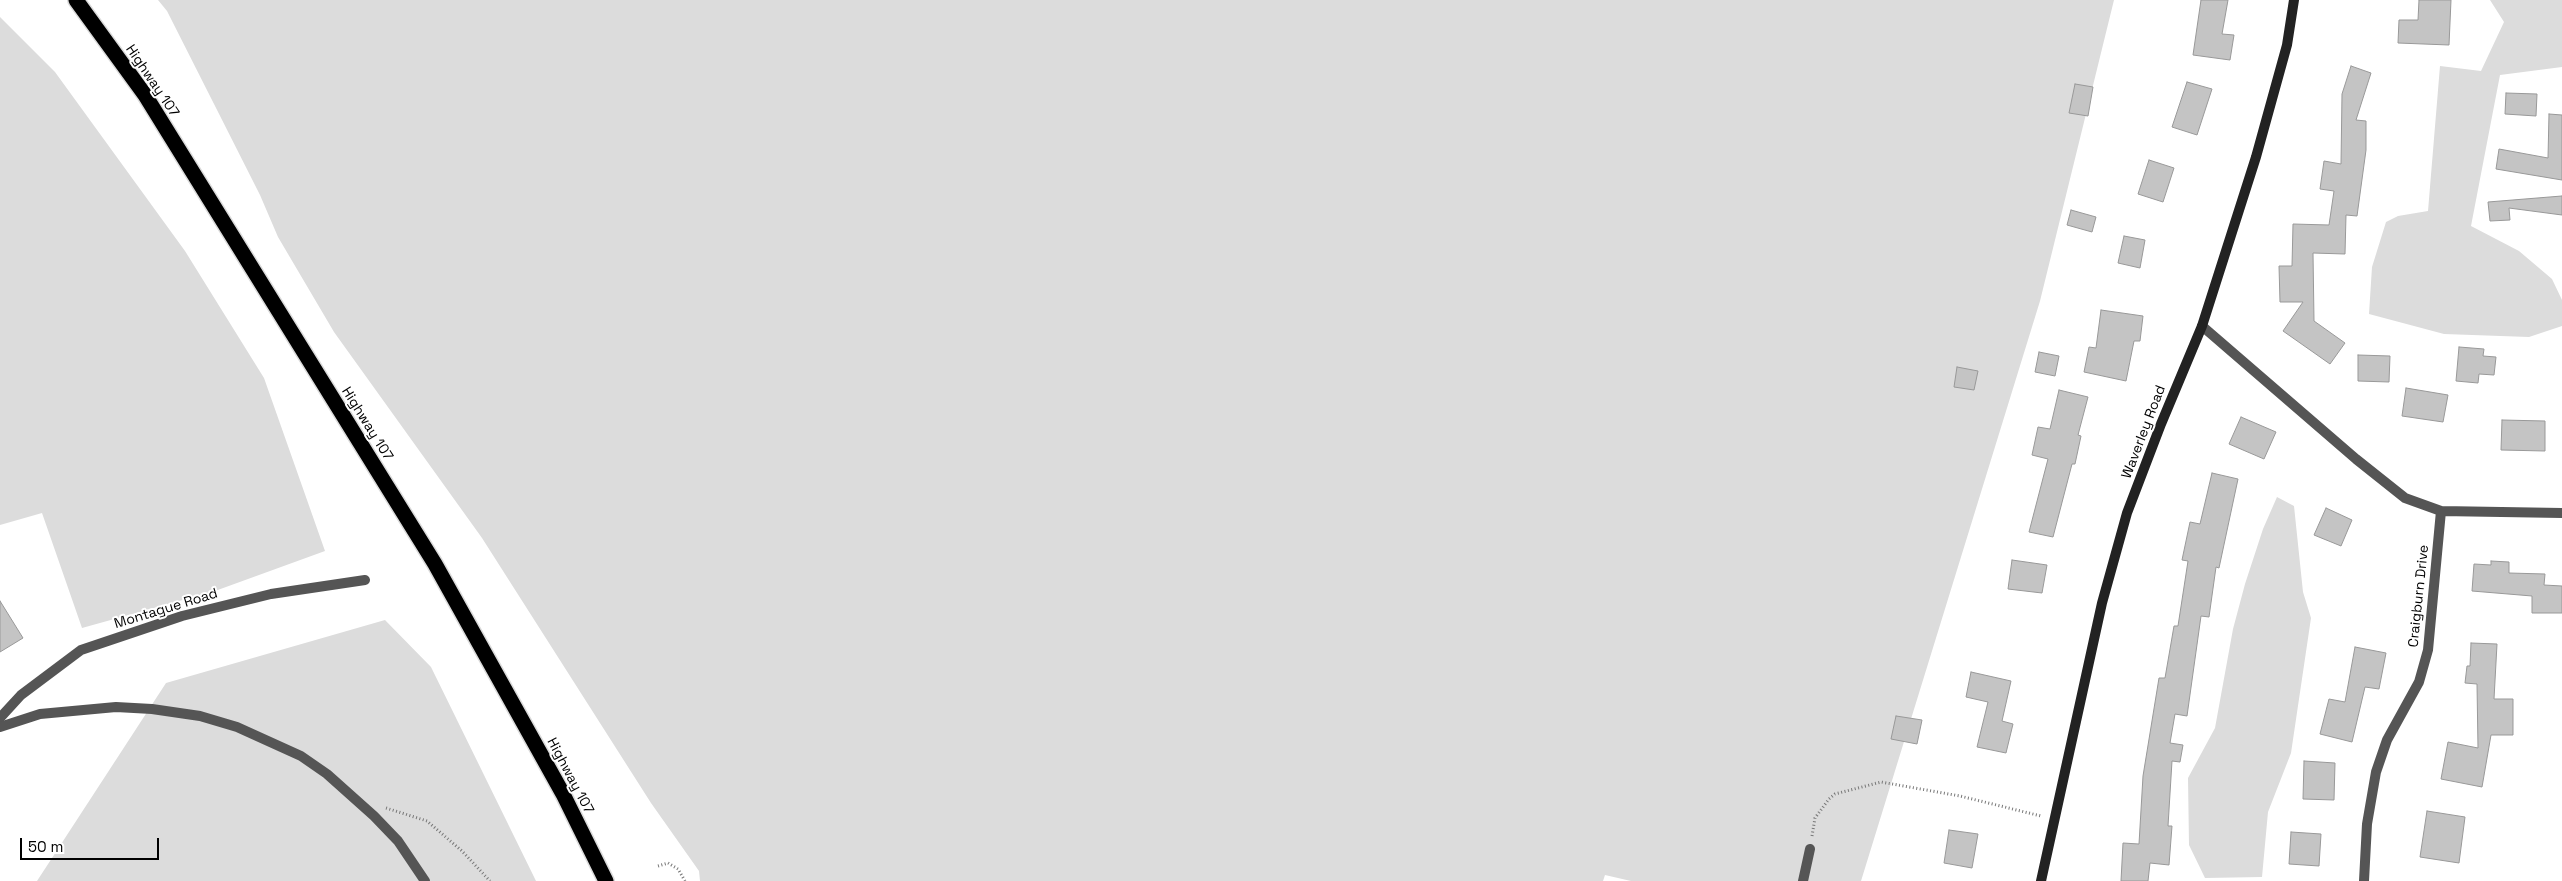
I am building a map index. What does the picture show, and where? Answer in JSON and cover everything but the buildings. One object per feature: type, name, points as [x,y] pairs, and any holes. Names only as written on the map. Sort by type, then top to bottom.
[{"type":"highway","name":"Highway 107","points":[[76,0],[145,95],[435,564],[563,794],[606,881]]},
{"type":"main road","name":"Waverley Road","points":[[2041,881],[2102,603],[2127,513],[2160,424],[2202,326],[2256,157],[2287,45],[2294,0]]},
{"type":"street","points":[[2202,326],[2394,490],[2416,504],[2441,511],[2562,513]]},
{"type":"street","name":"Craigburn Drive","points":[[2364,881],[2367,824],[2376,772],[2387,740],[2419,682],[2428,650],[2441,511]]},
{"type":"street","name":"Montague Road","points":[[0,718],[21,695],[81,650],[182,616],[271,594],[364,580]]},
{"type":"street","points":[[0,727],[40,714],[116,707],[200,716],[238,728],[301,756],[327,774],[374,816],[398,841],[425,881]]},
{"type":"street","points":[[1803,881],[1810,849]]},
{"type":"path","points":[[1810,849],[1815,818],[1828,799],[1835,794],[1881,782],[1960,796],[2056,819]]},
{"type":"path","points":[[383,807],[427,821],[462,851],[490,881]]},
{"type":"path","points":[[658,866],[668,863],[678,869],[685,881]]},
{"type":"shaded area","points":[[158,0],[2114,0],[2040,301],[1861,881],[1631,881],[1605,875],[1603,881],[700,881],[699,871],[651,803],[482,538],[334,332],[278,237],[260,195],[167,11]]},
{"type":"shaded area","points":[[2490,0],[2562,0],[2562,67],[2500,75],[2471,226],[2519,251],[2552,279],[2562,300],[2562,326],[2529,337],[2444,334],[2369,314],[2372,267],[2386,222],[2398,216],[2428,211],[2440,66],[2481,71],[2504,22]]},
{"type":"shaded area","points":[[0,17],[55,72],[185,251],[264,378],[325,551],[215,591],[82,628],[42,513],[0,525]]},
{"type":"shaded area","points":[[2277,497],[2294,506],[2303,592],[2311,618],[2291,753],[2268,812],[2262,877],[2205,878],[2189,845],[2188,778],[2215,728],[2233,629],[2245,584],[2263,529]]},
{"type":"shaded area","points":[[385,620],[431,667],[536,881],[37,881],[166,683]]}]
